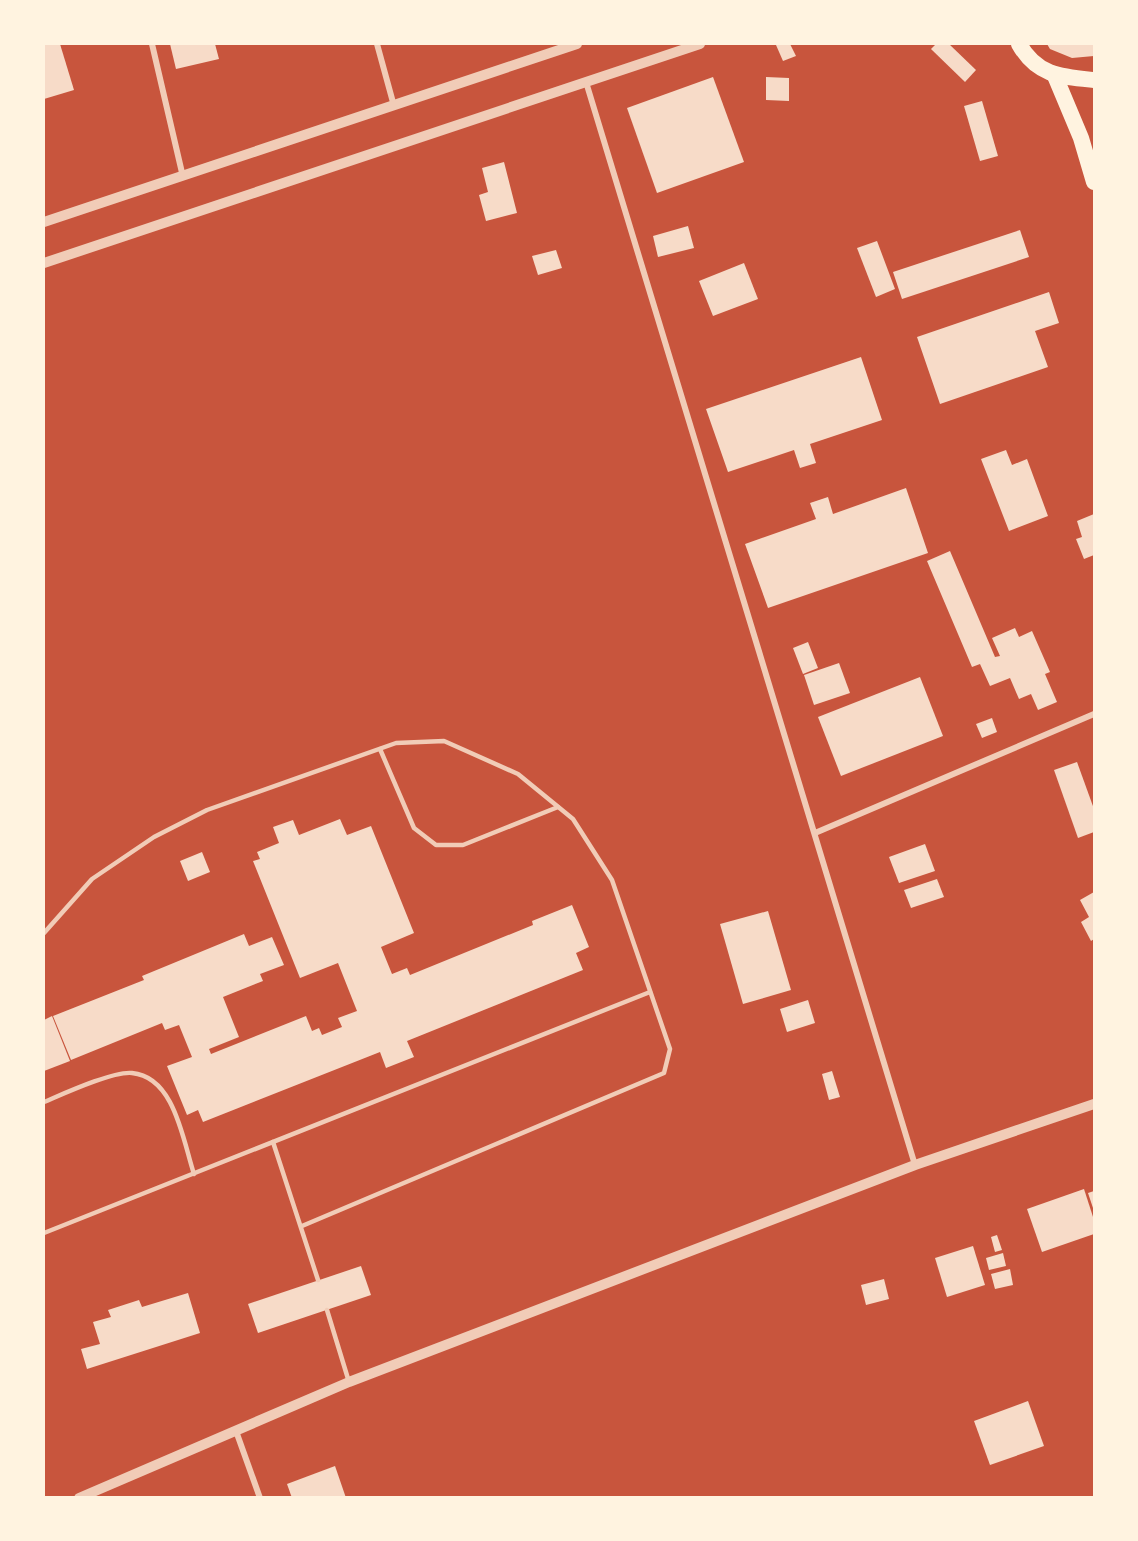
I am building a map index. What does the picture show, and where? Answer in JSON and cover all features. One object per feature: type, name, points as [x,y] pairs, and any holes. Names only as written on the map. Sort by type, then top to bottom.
[{"type":"highway","points":[[1019,44],[1037,65],[1055,76],[1095,80]]},
{"type":"highway","points":[[1055,76],[1081,138],[1095,182]]},
{"type":"street","points":[[152,44],[183,177]]},
{"type":"street","points":[[377,44],[394,106]]},
{"type":"street","points":[[44,222],[577,44]]},
{"type":"street","points":[[44,263],[700,44]]},
{"type":"street","points":[[586,82],[915,1165]]},
{"type":"street","points":[[815,834],[1095,714]]},
{"type":"street","points":[[79,1497],[349,1382],[915,1165],[1095,1104]]},
{"type":"street","points":[[236,1431],[260,1497]]},
{"type":"lane","points":[[44,933],[92,879],[154,837],[207,810],[396,743],[444,741],[518,774],[573,819],[612,880],[670,1049],[664,1073],[302,1226]]},
{"type":"lane","points":[[380,749],[414,828],[436,845],[463,845],[558,807]]},
{"type":"lane","points":[[44,1233],[650,992]]},
{"type":"lane","points":[[44,1102],[92,1083],[131,1073],[156,1083],[171,1106],[194,1174]]},
{"type":"lane","points":[[273,1142],[318,1280]]},
{"type":"lane","points":[[327,1310],[349,1382]]},
{"type":"building","points":[[44,44],[60,44],[74,90],[44,99]]},
{"type":"building","points":[[170,44],[215,44],[219,59],[176,69]]},
{"type":"building","points":[[790,44],[796,56],[783,61],[776,45]]},
{"type":"building","points":[[936,44],[949,44],[976,70],[965,82],[931,49]]},
{"type":"building","points":[[1047,44],[1094,44],[1094,56],[1072,58],[1050,49]]},
{"type":"building","points":[[713,77],[744,162],[657,193],[627,108]]},
{"type":"building","points":[[766,77],[789,78],[789,101],[766,100]]},
{"type":"building","points":[[982,101],[998,156],[980,161],[964,106]]},
{"type":"building","points":[[504,162],[517,213],[486,221],[479,195],[488,192],[482,168]]},
{"type":"building","points":[[688,226],[694,248],[658,257],[653,236]]},
{"type":"building","points":[[1020,230],[1029,257],[902,299],[893,272]]},
{"type":"building","points":[[877,241],[895,289],[876,297],[857,248]]},
{"type":"building","points":[[556,250],[562,268],[538,275],[532,256]]},
{"type":"building","points":[[744,263],[758,299],[713,316],[699,281]]},
{"type":"building","points":[[1049,292],[1059,323],[1035,331],[1048,367],[940,404],[917,337]]},
{"type":"building","points":[[861,357],[882,420],[810,444],[816,463],[800,468],[794,450],[728,472],[706,409]]},
{"type":"building","points":[[1006,450],[1012,465],[1027,459],[1048,516],[1009,531],[981,459]]},
{"type":"building","points":[[906,488],[928,553],[768,608],[745,544],[816,519],[810,503],[828,497],[833,514]]},
{"type":"building","points":[[1094,514],[1094,555],[1084,559],[1076,539],[1082,537],[1077,521]]},
{"type":"building","points":[[950,551],[995,657],[1000,656],[992,638],[1015,628],[1019,637],[1032,631],[1050,672],[1045,674],[1057,702],[1038,710],[1031,694],[1019,699],[1010,678],[990,686],[980,664],[972,667],[927,561]]},
{"type":"building","points":[[808,642],[818,668],[803,674],[793,648]]},
{"type":"building","points":[[839,663],[850,693],[814,705],[804,675]]},
{"type":"building","points":[[920,677],[943,736],[841,776],[818,717]]},
{"type":"building","points":[[992,718],[997,732],[982,738],[976,724]]},
{"type":"building","points":[[1077,762],[1094,809],[1094,832],[1078,838],[1054,770]]},
{"type":"building","points":[[340,819],[347,835],[371,826],[414,933],[381,947],[392,974],[407,968],[410,975],[533,925],[532,921],[572,905],[589,947],[576,953],[583,970],[407,1041],[414,1057],[386,1068],[380,1052],[203,1122],[198,1110],[187,1115],[167,1066],[192,1057],[179,1025],[165,1030],[162,1023],[71,1060],[53,1016],[144,980],[142,976],[244,934],[249,946],[272,937],[284,965],[260,974],[263,981],[223,997],[239,1037],[209,1049],[211,1054],[306,1016],[312,1031],[319,1028],[322,1035],[342,1027],[338,1018],[357,1011],[338,963],[300,978],[253,861],[260,859],[257,852],[279,843],[273,827],[293,820],[299,835]]},
{"type":"building","points":[[925,844],[935,871],[899,883],[889,857]]},
{"type":"building","points":[[202,852],[210,872],[188,881],[180,861]]},
{"type":"building","points":[[937,879],[944,897],[911,908],[904,890]]},
{"type":"building","points":[[1094,892],[1094,939],[1091,941],[1081,922],[1089,917],[1080,900]]},
{"type":"building","points":[[768,911],[791,990],[743,1004],[720,924]]},
{"type":"building","points":[[808,1000],[815,1023],[787,1032],[780,1009]]},
{"type":"building","points":[[52,1016],[70,1061],[44,1071],[44,1020]]},
{"type":"building","points":[[832,1071],[840,1097],[829,1100],[822,1074]]},
{"type":"building","points":[[1084,1189],[1094,1220],[1094,1234],[1042,1252],[1027,1209]]},
{"type":"building","points":[[1094,1191],[1094,1211],[1088,1193]]},
{"type":"building","points":[[997,1235],[1002,1250],[995,1252],[991,1237]]},
{"type":"building","points":[[973,1246],[985,1285],[947,1297],[935,1258]]},
{"type":"building","points":[[1003,1253],[1006,1266],[989,1270],[986,1258]]},
{"type":"building","points":[[361,1266],[371,1295],[258,1333],[248,1304]]},
{"type":"building","points":[[1010,1269],[1013,1285],[995,1289],[991,1274]]},
{"type":"building","points":[[884,1279],[889,1299],[866,1305],[861,1285]]},
{"type":"building","points":[[188,1293],[200,1333],[87,1369],[81,1349],[100,1344],[93,1322],[111,1317],[108,1310],[139,1300],[142,1307]]},
{"type":"building","points":[[1028,1401],[1044,1446],[990,1465],[974,1421]]},
{"type":"building","points":[[335,1466],[346,1498],[292,1498],[287,1484]]}]
